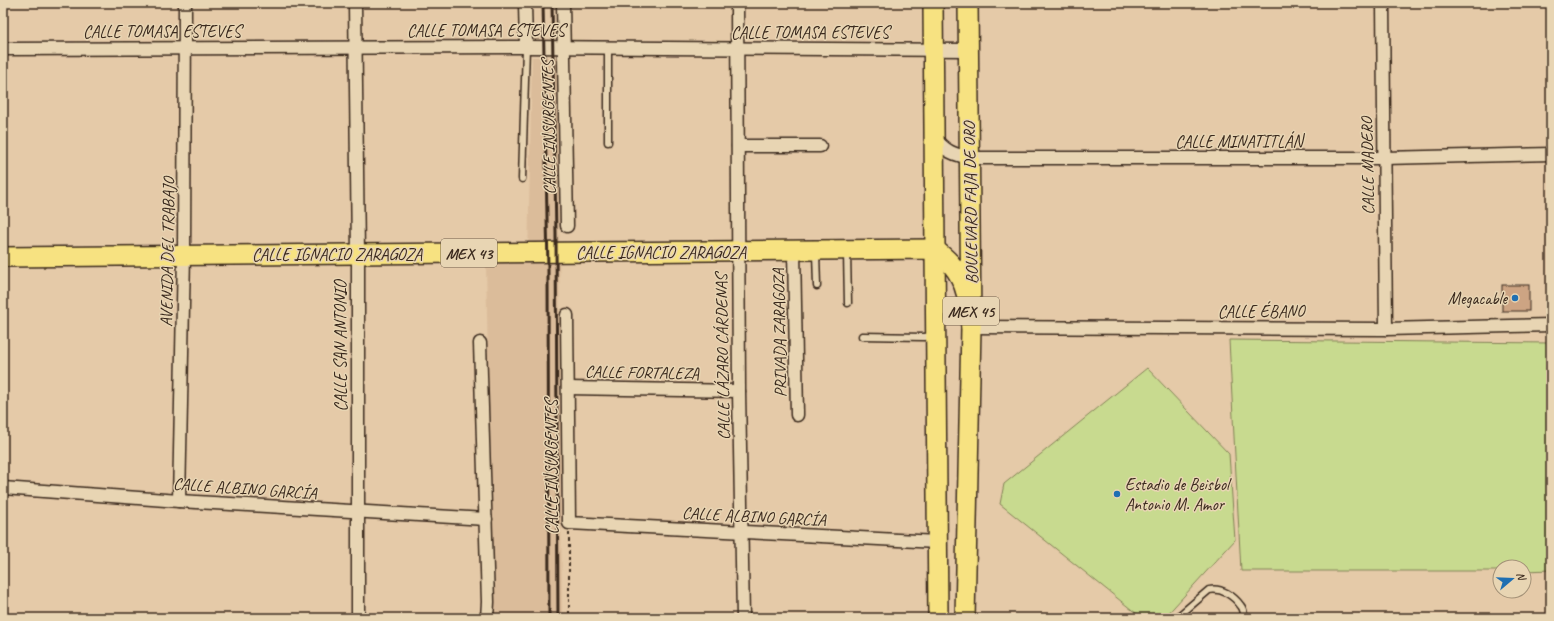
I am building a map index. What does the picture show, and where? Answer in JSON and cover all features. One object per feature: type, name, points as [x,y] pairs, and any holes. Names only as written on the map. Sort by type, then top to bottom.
[{"type":"main road","name":"BOULEVARD FAJA DE ORO","points":[[933,3],[938,618]]},
{"type":"main road","name":"BOULEVARD FAJA DE ORO","points":[[965,618],[971,327],[968,3]]},
{"type":"main road","name":"CALLE IGNACIO ZARAGOZA","points":[[3,257],[935,249]]},
{"type":"main road","points":[[935,249],[951,264],[964,283],[969,304],[971,327]]},
{"type":"street","name":"AVENIDA DEL TRABAJO","points":[[180,501],[184,255],[185,3]]},
{"type":"street","name":"CALLE SAN ANTONIO","points":[[355,3],[358,254],[358,618]]},
{"type":"street","name":"CALLE INSURGENTES","points":[[525,3],[526,47]]},
{"type":"street","name":"CALLE INSURGENTES","points":[[563,3],[566,226]]},
{"type":"street","name":"CALLE LÁZARO CÁRDENAS","points":[[737,3],[739,391],[743,618]]},
{"type":"street","name":"CALLE MADERO","points":[[1383,3],[1386,329]]},
{"type":"street","name":"CALLE TOMASA ESTEVES","points":[[3,49],[563,47],[968,50]]},
{"type":"street","name":"CALLE MINATITLÁN","points":[[934,138],[940,146],[947,151],[970,158],[1384,158],[1551,154]]},
{"type":"street","points":[[738,146],[820,146]]},
{"type":"street","name":"PRIVADA ZARAGOZA","points":[[794,250],[797,415]]},
{"type":"street","name":"CALLE INSURGENTES","points":[[567,315],[569,523]]},
{"type":"street","name":"CALLE ÉBANO","points":[[971,327],[1386,329],[1551,325]]},
{"type":"street","points":[[480,343],[486,519],[487,618]]},
{"type":"street","name":"CALLE FORTALEZA","points":[[568,388],[739,391]]},
{"type":"street","name":"CALLE ALBINO GARCÍA","points":[[3,488],[180,501],[486,519]]},
{"type":"street","name":"CALLE ALBINO GARCÍA","points":[[569,523],[937,542]]},
{"type":"lane","points":[[522,179],[526,47]]},
{"type":"lane","points":[[608,48],[608,142]]},
{"type":"lane","points":[[816,250],[817,286]]},
{"type":"lane","points":[[847,250],[848,303]]},
{"type":"lane","points":[[862,336],[935,336]]},
{"type":"lane","points":[[1178,618],[1209,590],[1214,588],[1227,593],[1242,607],[1244,618]]},
{"type":"path","name":"CALLE INSURGENTES","points":[[569,523],[569,618]]},
{"type":"shaded area","points":[[532,57],[558,57],[562,618],[493,618],[486,262],[528,261]]},
{"type":"green space","points":[[1229,340],[1551,343],[1551,570],[1532,571],[1532,559],[1492,559],[1492,571],[1241,571]]},
{"type":"green space","name":"Estadio de Beisbol Antonio M. Amor","points":[[1147,368],[1229,454],[1235,540],[1164,618],[1142,618],[1000,504],[1004,484]]},
{"type":"building","name":"Megacable","points":[[1502,285],[1529,285],[1529,311],[1502,311]]},
{"type":"railway","points":[[543,3],[548,270],[549,618]]},
{"type":"railway","points":[[552,3],[556,234],[558,618]]},
{"type":"place","name":"Megacable","points":[[1515,298]]},
{"type":"place","name":"Estadio de Beisbol Antonio M. Amor","points":[[1117,494]]}]
